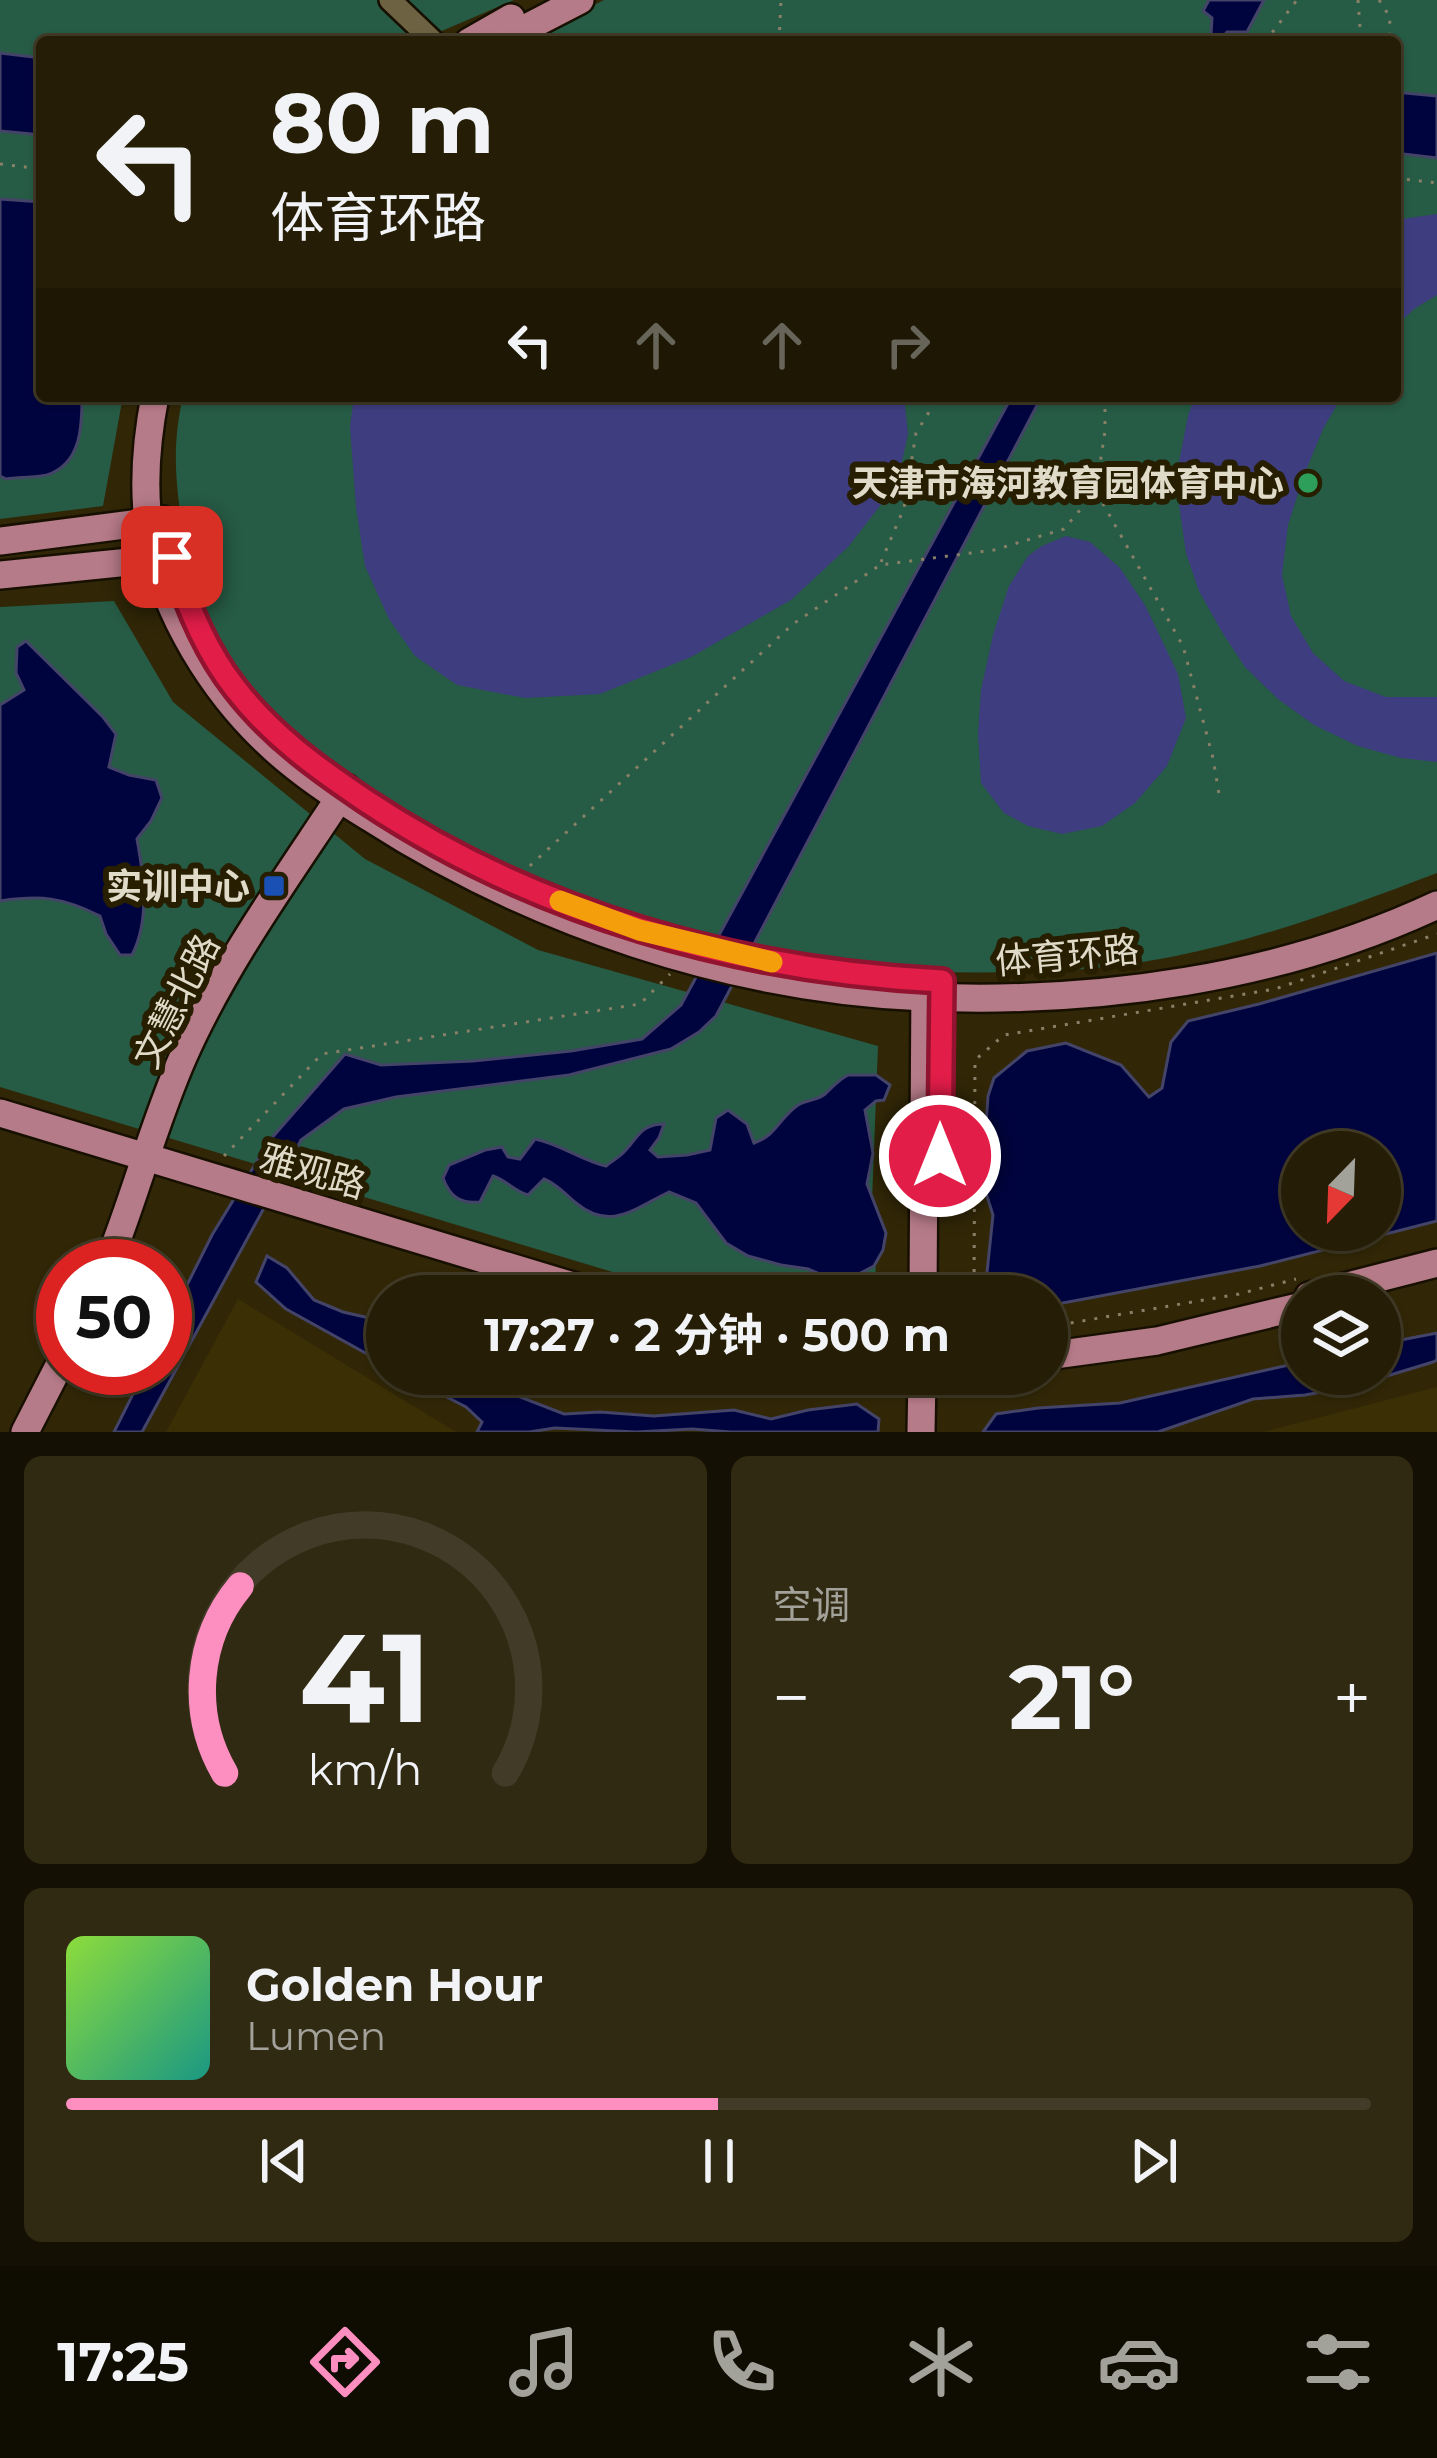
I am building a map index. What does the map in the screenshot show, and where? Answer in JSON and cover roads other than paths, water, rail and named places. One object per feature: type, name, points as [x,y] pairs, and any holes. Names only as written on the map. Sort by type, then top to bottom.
[{"type":"main road","points":[[480,36],[547,0]]},
{"type":"main road","points":[[511,36],[580,0]]},
{"type":"main road","name":"体育环路","points":[[154,402],[147,454],[164,558],[189,640],[224,694],[269,745],[418,848],[596,929],[692,958],[1011,998],[1077,995],[1217,974],[1350,939],[1437,905]]},
{"type":"main road","name":"体育环路","points":[[156,520],[166,402]]},
{"type":"main road","points":[[0,542],[156,520]]},
{"type":"main road","points":[[0,575],[164,558]]},
{"type":"main road","name":"体育环路","points":[[348,797],[514,881],[692,958]]},
{"type":"main road","name":"文慧北路","points":[[128,1239],[172,1083],[209,1005],[244,945],[348,797]]},
{"type":"main road","name":"体育环路","points":[[933,989],[1072,979],[1216,960],[1306,937],[1437,891]]},
{"type":"main road","points":[[924,1275],[933,989]]},
{"type":"main road","points":[[933,989],[939,1275]]},
{"type":"main road","name":"雅观路","points":[[0,1117],[509,1275]]},
{"type":"main road","name":"文慧北路","points":[[118,1239],[150,1163]]},
{"type":"main road","name":"雅观路","points":[[291,1206],[532,1275]]},
{"type":"main road","points":[[1398,1275],[1437,1267]]},
{"type":"main road","points":[[1401,1278],[1437,1267]]},
{"type":"main road","points":[[1068,1350],[1157,1341],[1281,1301]]},
{"type":"main road","points":[[25,1432],[44,1395]]},
{"type":"main road","points":[[40,1432],[59,1395]]},
{"type":"main road","points":[[921,1432],[922,1395]]},
{"type":"main road","points":[[937,1432],[938,1395]]},
{"type":"street","points":[[390,0],[428,36]]},
{"type":"place","name":"天津市海河教育园体育中心","points":[[1308,483]]},
{"type":"place","name":"实训中心","points":[[274,886]]}]
